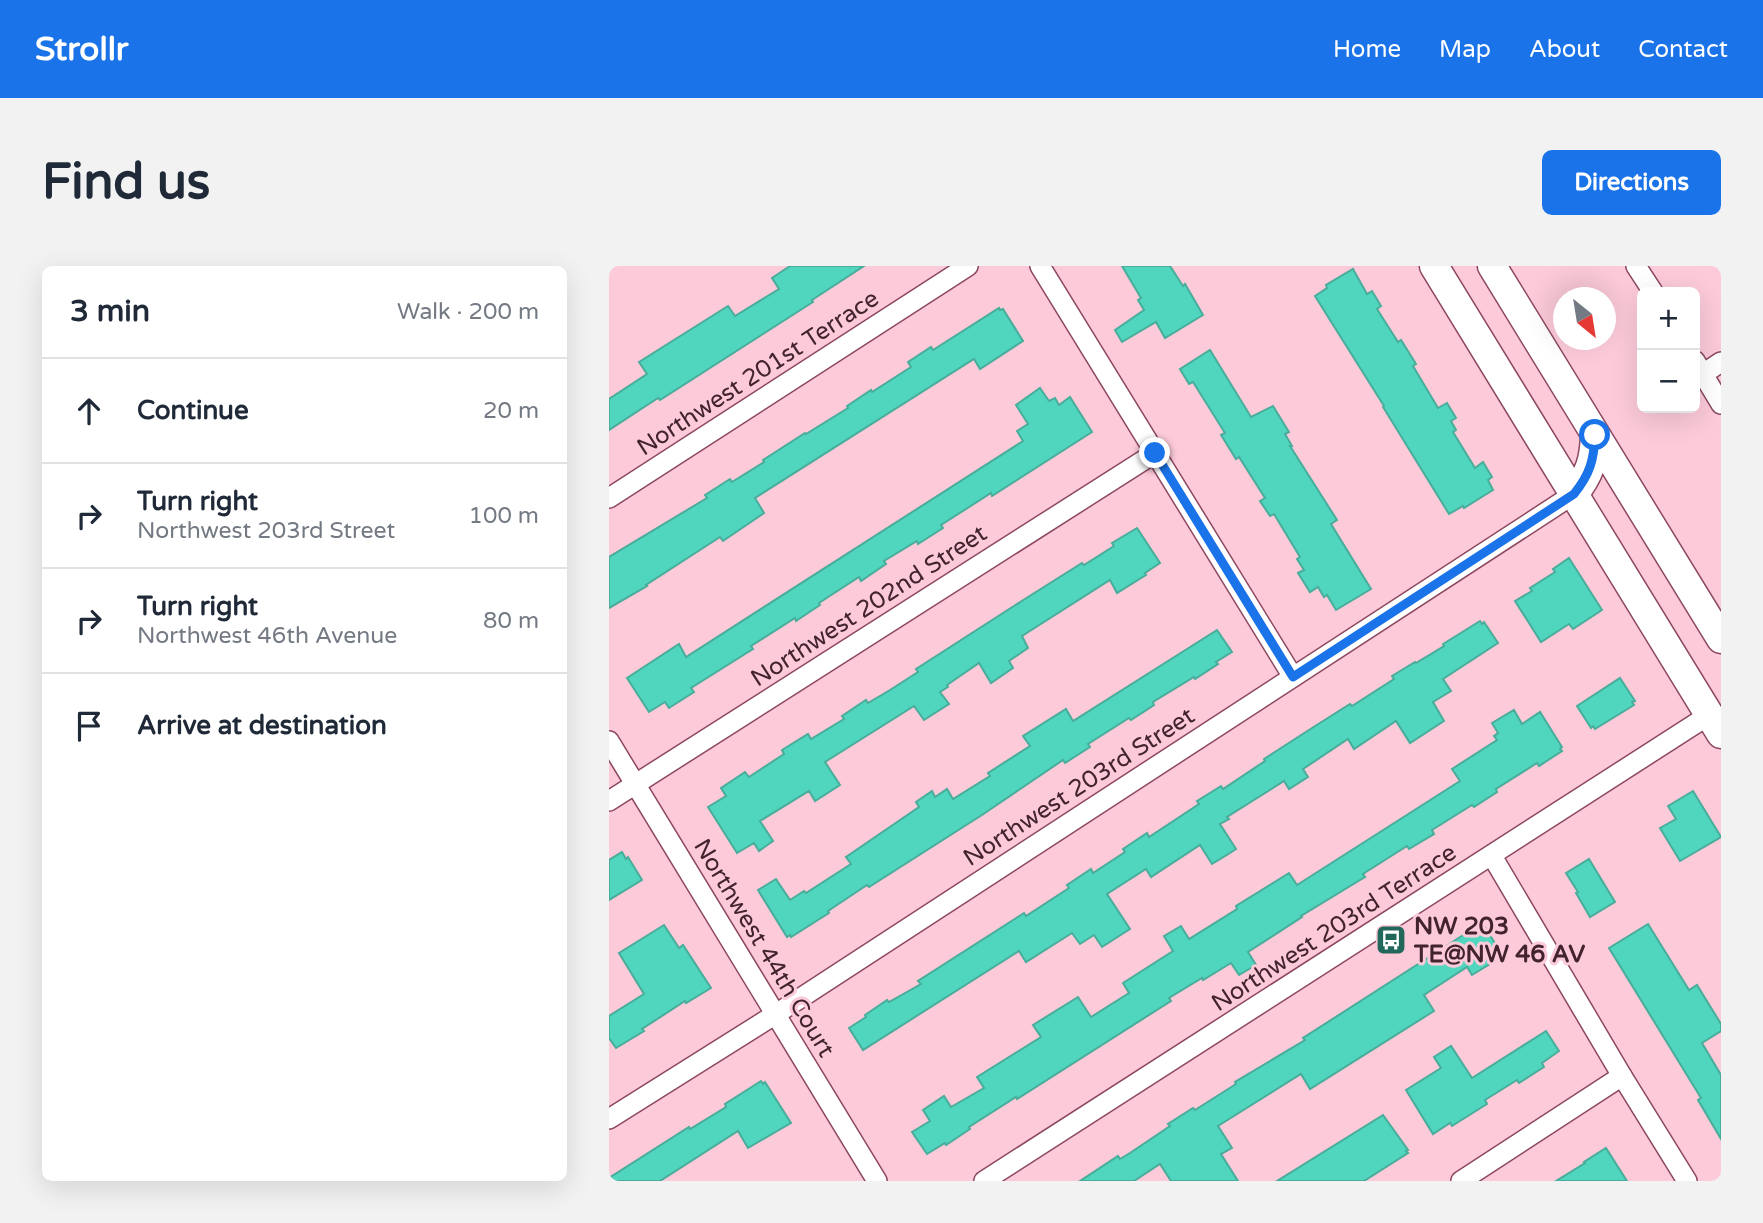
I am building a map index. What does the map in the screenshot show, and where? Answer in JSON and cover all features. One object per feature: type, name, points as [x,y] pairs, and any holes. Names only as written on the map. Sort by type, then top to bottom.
[{"type":"main road","points":[[1434,266],[1717,722]]},
{"type":"main road","points":[[1492,266],[1721,639]]},
{"type":"main road","points":[[1574,494],[1590,470],[1595,435]]},
{"type":"street","name":"Northwest 201st Terrace","points":[[609,498],[968,266]]},
{"type":"street","points":[[1040,266],[1293,677]]},
{"type":"street","points":[[1636,266],[1650,287]]},
{"type":"street","points":[[1700,368],[1721,362]]},
{"type":"street","points":[[1700,370],[1721,404]]},
{"type":"street","name":"Northwest 202nd Street","points":[[609,801],[1155,453]]},
{"type":"street","name":"Northwest 203rd Street","points":[[609,1119],[776,1014],[1574,494]]},
{"type":"street","name":"Northwest 203rd Terrace","points":[[984,1181],[1492,856],[1717,722]]},
{"type":"street","name":"Northwest 44th Court","points":[[609,741],[877,1181]]},
{"type":"street","points":[[1492,856],[1687,1181]]},
{"type":"street","points":[[1461,1181],[1622,1076]]},
{"type":"building","points":[[790,266],[864,266],[812,300],[813,302],[609,430],[609,399],[647,374],[639,362],[728,306],[735,316],[779,289],[772,278]]},
{"type":"building","points":[[1122,266],[1170,266],[1183,286],[1185,284],[1203,315],[1165,338],[1156,322],[1122,342],[1115,330],[1144,310],[1138,300],[1141,298]]},
{"type":"building","points":[[1353,269],[1367,294],[1372,291],[1381,306],[1377,309],[1416,364],[1413,366],[1438,408],[1447,403],[1456,418],[1451,421],[1456,430],[1453,432],[1475,468],[1483,462],[1492,477],[1488,480],[1493,490],[1464,508],[1463,506],[1449,514],[1315,296],[1327,288],[1326,285]]},
{"type":"building","points":[[999,308],[1003,309],[1023,341],[980,369],[974,359],[755,498],[764,513],[723,541],[720,537],[609,608],[609,557],[707,498],[705,495],[730,479],[732,482],[848,408],[847,406],[871,390],[872,392],[911,367],[908,362],[931,347],[933,350]]},
{"type":"building","points":[[1210,350],[1251,417],[1273,406],[1289,432],[1285,434],[1290,446],[1337,520],[1331,524],[1371,589],[1336,610],[1327,595],[1324,597],[1318,587],[1310,592],[1298,573],[1304,570],[1297,559],[1300,557],[1274,514],[1270,516],[1260,501],[1265,498],[1239,457],[1236,459],[1221,435],[1225,433],[1193,382],[1189,384],[1180,369]]},
{"type":"building","points":[[1040,388],[1049,401],[1055,398],[1059,405],[1070,397],[1092,432],[941,525],[943,528],[918,544],[917,541],[884,561],[886,564],[861,581],[859,577],[796,621],[795,618],[751,646],[753,649],[691,688],[694,692],[669,708],[665,702],[649,712],[627,678],[679,644],[686,657],[1023,441],[1017,431],[1028,424],[1016,405]]},
{"type":"building","points":[[1137,528],[1160,563],[1145,573],[1146,575],[1117,593],[1110,580],[1022,636],[1028,648],[1009,661],[1013,668],[991,683],[979,663],[940,692],[949,704],[924,720],[914,706],[825,762],[840,785],[815,801],[809,791],[760,821],[773,841],[759,851],[754,843],[737,853],[708,807],[726,796],[721,788],[745,772],[749,777],[784,754],[782,750],[808,734],[811,739],[844,719],[842,716],[866,700],[868,703],[890,690],[918,672],[916,669],[1082,563],[1084,565],[1114,546],[1112,543]]},
{"type":"building","points":[[1569,558],[1602,610],[1573,629],[1569,624],[1541,642],[1515,601],[1532,591],[1530,588],[1555,572],[1553,569]]},
{"type":"building","points":[[1480,621],[1482,624],[1484,622],[1498,643],[1443,679],[1451,691],[1433,702],[1444,721],[1410,743],[1396,721],[1354,749],[1348,739],[1303,769],[1308,777],[1289,789],[1284,781],[1227,817],[1229,819],[1220,824],[1236,849],[1230,853],[1212,864],[1200,845],[1151,877],[1146,869],[1107,894],[1130,929],[1102,947],[1094,935],[1080,944],[1072,933],[1026,962],[1019,951],[863,1050],[849,1028],[866,1017],[865,1015],[887,1000],[889,1002],[921,984],[918,981],[1024,913],[1026,916],[1069,888],[1067,885],[1091,869],[1093,873],[1125,852],[1123,849],[1147,833],[1149,837],[1199,804],[1197,801],[1221,786],[1223,789],[1265,761],[1264,759],[1350,704],[1352,706],[1394,679],[1392,676],[1444,646],[1443,644]]},
{"type":"building","points":[[1217,630],[1232,652],[1216,662],[1218,664],[1153,702],[1154,705],[1131,720],[1129,718],[1088,744],[1090,747],[1065,763],[1063,760],[982,815],[869,887],[867,885],[791,937],[787,937],[758,890],[776,879],[790,900],[804,891],[806,893],[851,864],[846,857],[919,807],[916,802],[932,791],[935,797],[947,789],[953,799],[1030,746],[1023,736],[1066,709],[1073,721]]},
{"type":"building","points":[[1620,678],[1635,701],[1632,702],[1634,705],[1595,729],[1593,726],[1591,728],[1577,706]]},
{"type":"building","points":[[1514,710],[1522,724],[1540,712],[1562,751],[1539,766],[1537,763],[1496,789],[1497,792],[1474,807],[1472,805],[1432,830],[1434,834],[1409,849],[1407,846],[1366,872],[1363,874],[1365,877],[1248,952],[1256,965],[1239,975],[1231,963],[1203,980],[1202,978],[1169,998],[1171,1001],[969,1127],[970,1129],[946,1145],[945,1143],[927,1154],[912,1132],[930,1121],[923,1110],[944,1096],[951,1107],[984,1088],[977,1077],[1041,1037],[1033,1025],[1078,997],[1091,1017],[1129,993],[1123,983],[1173,951],[1164,936],[1181,926],[1189,939],[1289,873],[1297,885],[1460,781],[1452,769],[1497,740],[1494,736],[1498,733],[1492,723]]},
{"type":"building","points":[[1693,791],[1721,837],[1680,861],[1660,828],[1676,819],[1668,806]]},
{"type":"building","points":[[622,852],[642,880],[609,900],[609,860]]},
{"type":"building","points":[[1589,859],[1615,902],[1590,917],[1566,873]]},
{"type":"building","points":[[1648,924],[1689,990],[1697,985],[1721,1024],[1721,1031],[1702,1043],[1721,1075],[1721,1139],[1698,1100],[1701,1098],[1609,948]]},
{"type":"building","points":[[664,925],[679,948],[683,945],[711,988],[686,1003],[685,1001],[616,1048],[609,1038],[609,1016],[644,994],[619,953]]},
{"type":"building","points":[[1484,926],[1498,948],[1490,953],[1495,961],[1472,975],[1467,967],[1424,995],[1434,1011],[1310,1089],[1301,1074],[1218,1126],[1232,1148],[1221,1154],[1238,1181],[1171,1181],[1160,1164],[1134,1181],[1080,1181],[1118,1156],[1120,1159],[1130,1153],[1170,1126],[1168,1124],[1193,1108],[1195,1110],[1236,1084],[1235,1082],[1305,1040],[1303,1038],[1471,930],[1473,933]]},
{"type":"building","points":[[1546,1031],[1559,1051],[1542,1063],[1544,1067],[1485,1100],[1487,1104],[1452,1126],[1450,1123],[1433,1134],[1406,1090],[1441,1068],[1434,1057],[1451,1046],[1472,1078]]},
{"type":"building","points":[[761,1081],[763,1084],[765,1082],[791,1123],[748,1148],[738,1131],[660,1181],[609,1181],[609,1178],[726,1107],[725,1104]]},
{"type":"building","points":[[1383,1115],[1408,1153],[1364,1181],[1277,1181]]},
{"type":"building","points":[[1606,1148],[1627,1181],[1556,1181],[1585,1163]]},
{"type":"place","name":"NW 203 TE@NW 46 AV","points":[[1391,940]]},
{"type":"route","points":[[1155,453],[1293,677],[1574,494],[1590,470],[1595,435]]}]
